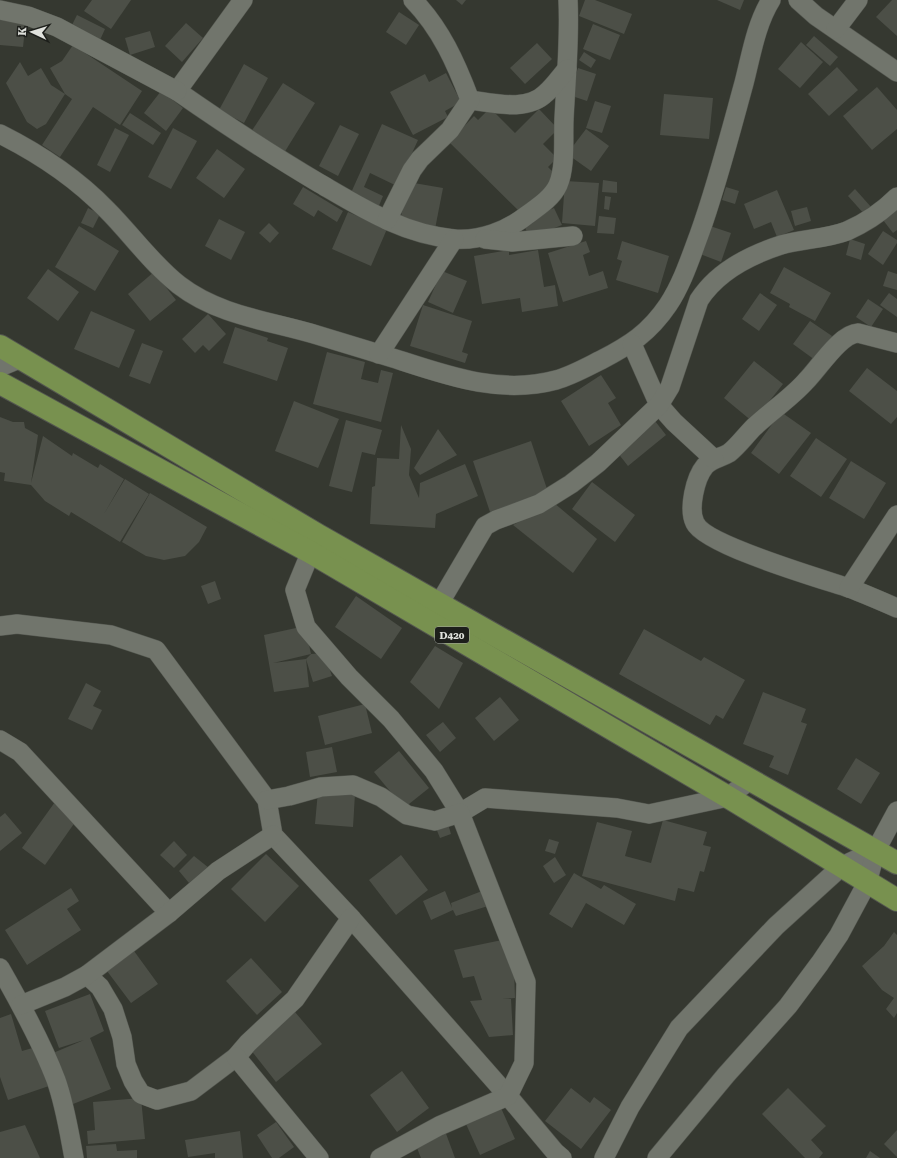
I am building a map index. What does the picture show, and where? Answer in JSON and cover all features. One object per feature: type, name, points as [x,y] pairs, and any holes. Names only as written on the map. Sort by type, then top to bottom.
[{"type":"highway","name":"D420","points":[[0,346],[10,363],[314,544],[897,900]]},
{"type":"highway","name":"D420","points":[[0,383],[314,544],[439,604],[897,863]]},
{"type":"street","points":[[177,90],[243,0]]},
{"type":"street","points":[[413,0],[442,36],[458,68],[470,100]]},
{"type":"street","points":[[379,354],[463,238],[500,232],[520,221],[555,190],[561,169],[569,32],[568,0]]},
{"type":"street","points":[[0,134],[42,158],[78,184],[104,207],[162,270],[179,285],[201,299],[233,313],[309,333],[444,375],[483,384],[509,386],[557,380],[632,344],[657,320],[670,302],[688,266],[717,185],[763,15],[771,0]]},
{"type":"street","points":[[798,0],[816,16],[897,72]]},
{"type":"street","points":[[836,29],[858,0]]},
{"type":"street","points":[[0,10],[28,16],[57,27],[177,90],[229,127],[353,204],[412,230],[463,238],[512,242],[573,236]]},
{"type":"street","points":[[470,100],[515,105],[533,102],[545,94],[567,69]]},
{"type":"street","points":[[387,220],[412,170],[420,159],[450,130],[470,100]]},
{"type":"street","points":[[439,604],[485,526],[496,520],[539,504],[571,484],[598,464],[659,405],[670,387],[699,300],[706,290],[721,275],[748,259],[781,245],[846,231],[875,215],[897,197]]},
{"type":"street","points":[[897,343],[858,333],[852,333],[843,339],[805,382],[754,427],[738,445],[727,454],[714,459],[705,466],[699,475],[693,496],[691,512],[695,524],[703,533],[715,540],[792,570],[849,588],[897,608]]},
{"type":"street","points":[[632,344],[659,405],[674,422],[714,459]]},
{"type":"street","points":[[849,588],[897,515]]},
{"type":"street","points":[[314,544],[295,590],[306,627],[349,677],[391,719],[434,771],[460,813],[526,982],[524,1063],[508,1096],[439,1126],[380,1158]]},
{"type":"street","points":[[0,626],[17,624],[111,635],[156,650],[267,800],[273,836],[351,918],[508,1096],[554,1152],[562,1158]]},
{"type":"street","points":[[0,740],[20,752],[169,913]]},
{"type":"street","points":[[267,800],[290,796],[321,786],[353,785],[380,797],[407,815],[435,821],[460,813],[485,798],[616,808],[649,814],[728,797],[750,780]]},
{"type":"street","points":[[657,1158],[726,1075],[788,1006],[839,935],[867,883],[876,850],[897,811]]},
{"type":"street","points":[[21,1005],[65,987],[87,975],[169,913],[218,871],[273,836]]},
{"type":"street","points":[[604,1158],[630,1107],[679,1028],[776,926],[842,866],[876,850]]},
{"type":"street","points":[[87,975],[100,987],[113,1009],[122,1037],[126,1064],[133,1081],[141,1094],[157,1100],[191,1092],[236,1056],[295,999],[351,918]]},
{"type":"street","points":[[0,968],[21,1005],[56,1080],[68,1123],[74,1158]]},
{"type":"street","points":[[236,1056],[319,1158]]},
{"type":"building","points":[[92,0],[131,0],[111,29],[84,11]]},
{"type":"building","points":[[456,0],[466,0],[462,5]]},
{"type":"building","points":[[585,0],[595,0],[632,14],[624,34],[579,16]]},
{"type":"building","points":[[717,0],[744,0],[740,10]]},
{"type":"building","points":[[892,0],[897,0],[897,36],[876,17]]},
{"type":"building","points":[[399,12],[419,25],[406,45],[386,32]]},
{"type":"building","points":[[77,15],[105,29],[100,40],[72,25]]},
{"type":"building","points":[[0,18],[26,20],[23,47],[0,45]]},
{"type":"building","points":[[186,23],[203,38],[182,62],[165,46]]},
{"type":"building","points":[[593,24],[620,35],[610,60],[583,49]]},
{"type":"building","points":[[150,31],[155,47],[130,55],[125,38]]},
{"type":"building","points":[[814,36],[838,57],[830,66],[806,45]]},
{"type":"building","points":[[801,42],[823,62],[800,88],[778,69]]},
{"type":"building","points":[[537,43],[552,59],[525,84],[510,68]]},
{"type":"building","points":[[73,45],[142,91],[120,125],[93,107],[60,157],[42,145],[72,99],[65,94],[50,68],[62,61]]},
{"type":"building","points":[[584,52],[596,60],[591,68],[579,60]]},
{"type":"building","points":[[20,62],[28,76],[41,68],[51,85],[65,94],[46,124],[37,129],[27,122],[6,83]]},
{"type":"building","points":[[244,64],[268,78],[244,123],[219,110]]},
{"type":"building","points":[[837,67],[858,90],[829,116],[808,94]]},
{"type":"building","points":[[578,68],[596,74],[587,101],[569,95]]},
{"type":"building","points":[[446,73],[461,102],[445,111],[448,117],[413,135],[390,92],[425,74],[429,82]]},
{"type":"building","points":[[283,83],[315,103],[284,153],[251,132]]},
{"type":"building","points":[[877,87],[897,110],[897,129],[872,150],[843,116]]},
{"type":"building","points":[[161,91],[183,108],[166,131],[144,113]]},
{"type":"building","points":[[664,94],[713,98],[709,139],[660,135]]},
{"type":"building","points":[[595,101],[611,106],[602,133],[586,128]]},
{"type":"building","points":[[490,108],[515,133],[539,109],[558,129],[543,144],[557,158],[548,167],[559,178],[523,215],[449,142],[474,116],[478,120]]},
{"type":"building","points":[[130,113],[161,133],[153,145],[122,125]]},
{"type":"building","points":[[382,124],[418,140],[397,186],[370,173],[364,187],[383,196],[378,208],[350,195]]},
{"type":"building","points":[[340,125],[359,134],[338,176],[319,166]]},
{"type":"building","points":[[115,128],[129,135],[110,172],[97,165]]},
{"type":"building","points":[[173,128],[197,141],[171,189],[148,177]]},
{"type":"building","points":[[586,129],[609,146],[591,171],[567,154]]},
{"type":"building","points":[[217,149],[245,169],[224,198],[196,178]]},
{"type":"building","points":[[603,180],[617,182],[617,193],[602,192]]},
{"type":"building","points":[[565,181],[599,183],[595,226],[562,223]]},
{"type":"building","points":[[408,182],[443,188],[435,229],[400,222]]},
{"type":"building","points":[[303,187],[343,211],[337,222],[318,210],[314,217],[293,204]]},
{"type":"building","points":[[726,187],[739,191],[735,204],[722,200]]},
{"type":"building","points":[[855,189],[872,208],[865,215],[848,196]]},
{"type":"building","points":[[777,190],[794,230],[777,237],[771,222],[754,229],[744,204]]},
{"type":"building","points":[[605,196],[611,197],[609,210],[604,209]]},
{"type":"building","points":[[807,207],[811,221],[795,226],[791,211]]},
{"type":"building","points":[[88,208],[100,214],[93,228],[81,223]]},
{"type":"building","points":[[554,208],[562,225],[529,238],[523,222]]},
{"type":"building","points":[[897,208],[897,230],[893,233],[883,220]]},
{"type":"building","points":[[348,212],[387,229],[371,266],[332,249]]},
{"type":"building","points":[[599,216],[616,218],[614,234],[597,233]]},
{"type":"building","points":[[219,219],[245,232],[231,260],[205,246]]},
{"type":"building","points":[[269,223],[279,233],[270,243],[259,233]]},
{"type":"building","points":[[79,226],[119,251],[95,291],[55,267]]},
{"type":"building","points":[[710,226],[731,233],[721,262],[700,254]]},
{"type":"building","points":[[883,231],[897,240],[897,243],[883,265],[868,254]]},
{"type":"building","points":[[850,239],[865,244],[861,260],[846,255]]},
{"type":"building","points":[[586,241],[590,252],[583,255],[589,276],[603,271],[608,288],[563,302],[548,253]]},
{"type":"building","points":[[622,241],[669,256],[658,293],[616,280],[622,261],[617,259]]},
{"type":"building","points":[[509,250],[509,255],[538,250],[544,287],[555,285],[558,306],[522,312],[520,298],[482,304],[474,256]]},
{"type":"building","points":[[784,267],[831,293],[815,321],[789,307],[790,304],[770,293]]},
{"type":"building","points":[[48,269],[79,292],[58,321],[27,298]]},
{"type":"building","points":[[442,271],[467,281],[453,313],[428,302]]},
{"type":"building","points":[[888,271],[897,274],[897,290],[883,286]]},
{"type":"building","points":[[154,272],[176,300],[150,321],[128,294]]},
{"type":"building","points":[[760,293],[777,305],[759,331],[742,319]]},
{"type":"building","points":[[889,293],[897,299],[897,317],[880,305]]},
{"type":"building","points":[[868,299],[883,309],[871,327],[856,317]]},
{"type":"building","points":[[423,305],[472,321],[462,352],[468,354],[465,363],[410,346]]},
{"type":"building","points":[[91,311],[135,330],[119,368],[74,349]]},
{"type":"building","points":[[208,314],[226,334],[209,351],[203,345],[195,353],[182,339]]},
{"type":"building","points":[[810,321],[832,336],[815,360],[793,344]]},
{"type":"building","points":[[235,327],[268,338],[267,341],[288,348],[277,381],[223,363]]},
{"type":"building","points":[[142,343],[163,351],[150,384],[129,376]]},
{"type":"building","points":[[327,352],[365,362],[361,379],[378,383],[381,370],[393,373],[381,422],[313,404]]},
{"type":"building","points":[[754,361],[783,384],[753,422],[724,398]]},
{"type":"building","points":[[867,368],[897,391],[897,417],[891,424],[849,391]]},
{"type":"building","points":[[601,375],[616,398],[608,403],[621,425],[589,446],[561,401]]},
{"type":"building","points":[[294,401],[339,419],[318,468],[275,451]]},
{"type":"building","points":[[781,412],[811,433],[779,474],[751,453]]},
{"type":"building","points":[[0,417],[13,422],[24,422],[25,428],[38,435],[31,483],[43,436],[72,456],[73,453],[98,468],[100,464],[124,479],[104,514],[125,479],[149,494],[120,542],[71,512],[69,516],[45,501],[31,485],[4,481],[5,473],[0,472]]},
{"type":"building","points":[[346,420],[382,430],[375,455],[362,452],[352,492],[329,486]]},
{"type":"building","points":[[655,421],[666,435],[628,466],[617,452]]},
{"type":"building","points":[[401,425],[411,449],[409,475],[419,498],[420,483],[465,464],[478,496],[436,514],[435,528],[370,524],[372,487],[375,486],[377,458],[399,459]]},
{"type":"building","points":[[438,429],[457,455],[420,475],[414,468]]},
{"type":"building","points":[[816,438],[847,459],[821,497],[790,476]]},
{"type":"building","points":[[531,441],[548,492],[490,512],[473,461]]},
{"type":"building","points":[[851,461],[886,483],[864,519],[829,498]]},
{"type":"building","points":[[592,482],[635,515],[615,542],[572,509]]},
{"type":"building","points":[[150,493],[207,527],[199,542],[185,556],[164,560],[146,556],[122,542]]},
{"type":"building","points":[[554,503],[597,539],[573,573],[513,525]]},
{"type":"building","points":[[215,581],[221,599],[208,604],[201,586]]},
{"type":"building","points":[[356,596],[402,628],[381,659],[335,627]]},
{"type":"building","points":[[305,626],[311,654],[273,663],[306,659],[309,687],[274,692],[264,635]]},
{"type":"building","points":[[644,629],[701,661],[704,657],[745,680],[723,719],[716,715],[710,725],[619,674]]},
{"type":"building","points":[[435,646],[463,663],[439,709],[410,682]]},
{"type":"building","points":[[324,653],[332,676],[313,682],[306,659],[311,654]]},
{"type":"building","points":[[86,683],[101,691],[93,706],[102,710],[92,730],[68,719]]},
{"type":"building","points":[[763,692],[806,709],[801,722],[807,724],[788,775],[769,767],[774,756],[743,744]]},
{"type":"building","points":[[500,697],[519,720],[494,741],[475,718]]},
{"type":"building","points":[[365,704],[372,733],[325,745],[318,716]]},
{"type":"building","points":[[443,722],[456,738],[440,752],[426,735]]},
{"type":"building","points":[[332,747],[337,772],[310,777],[306,752]]},
{"type":"building","points":[[399,751],[429,788],[404,808],[374,772]]},
{"type":"building","points":[[856,758],[880,773],[861,804],[837,789]]},
{"type":"building","points":[[318,791],[355,794],[353,827],[315,824]]},
{"type":"building","points":[[55,802],[78,818],[45,865],[22,848]]},
{"type":"building","points":[[5,813],[22,833],[0,851],[0,817]]},
{"type":"building","points":[[663,820],[707,832],[703,845],[711,847],[704,872],[700,871],[694,892],[678,888],[675,901],[582,876],[597,822],[632,831],[625,856],[651,863]]},
{"type":"building","points":[[448,824],[451,834],[440,838],[436,828]]},
{"type":"building","points":[[549,839],[559,842],[555,854],[545,851]]},
{"type":"building","points":[[174,841],[187,855],[174,868],[160,855]]},
{"type":"building","points":[[266,854],[299,886],[265,922],[231,889]]},
{"type":"building","points":[[401,855],[428,890],[396,915],[369,880]]},
{"type":"building","points":[[194,856],[209,868],[189,883],[179,871]]},
{"type":"building","points":[[555,857],[566,875],[554,883],[543,866]]},
{"type":"building","points":[[574,873],[601,889],[604,885],[636,904],[624,925],[586,903],[572,928],[549,914]]},
{"type":"building","points":[[71,888],[79,901],[67,909],[81,930],[27,965],[5,930]]},
{"type":"building","points":[[445,891],[452,908],[451,903],[482,891],[488,906],[456,916],[453,910],[431,920],[423,901]]},
{"type":"building","points":[[894,932],[897,935],[897,1013],[894,1018],[886,1009],[894,998],[882,990],[862,966],[884,946]]},
{"type":"building","points":[[502,940],[514,968],[515,998],[502,999],[511,999],[513,1035],[489,1037],[470,1001],[482,1000],[474,976],[463,978],[454,950]]},
{"type":"building","points":[[134,951],[158,984],[131,1003],[107,971]]},
{"type":"building","points":[[251,958],[282,992],[257,1015],[226,981]]},
{"type":"building","points":[[90,994],[104,1031],[90,1038],[111,1089],[73,1104],[53,1053],[84,1040],[59,1048],[45,1011]]},
{"type":"building","points":[[295,1012],[322,1044],[276,1082],[250,1049]]},
{"type":"building","points":[[11,1014],[22,1051],[36,1047],[49,1086],[8,1100],[0,1077],[0,1018]]},
{"type":"building","points":[[402,1071],[429,1108],[397,1132],[370,1095]]},
{"type":"building","points":[[571,1088],[590,1103],[594,1097],[611,1110],[581,1149],[545,1121]]},
{"type":"building","points":[[788,1088],[826,1126],[811,1140],[823,1153],[819,1158],[805,1158],[762,1114]]},
{"type":"building","points":[[141,1098],[145,1139],[88,1144],[87,1131],[95,1130],[93,1102]]},
{"type":"building","points":[[501,1108],[515,1139],[480,1155],[466,1124]]},
{"type":"building","points":[[276,1122],[294,1147],[279,1158],[272,1158],[257,1135]]},
{"type":"building","points":[[25,1125],[40,1158],[0,1158],[0,1132]]},
{"type":"building","points":[[897,1130],[897,1157],[884,1144]]},
{"type":"building","points":[[240,1131],[243,1158],[215,1158],[215,1153],[188,1157],[185,1140]]},
{"type":"building","points":[[445,1131],[455,1158],[421,1158],[415,1143]]},
{"type":"building","points":[[116,1144],[117,1151],[137,1150],[137,1158],[87,1158],[86,1146]]},
{"type":"building","points":[[870,1151],[880,1158],[866,1158]]}]
